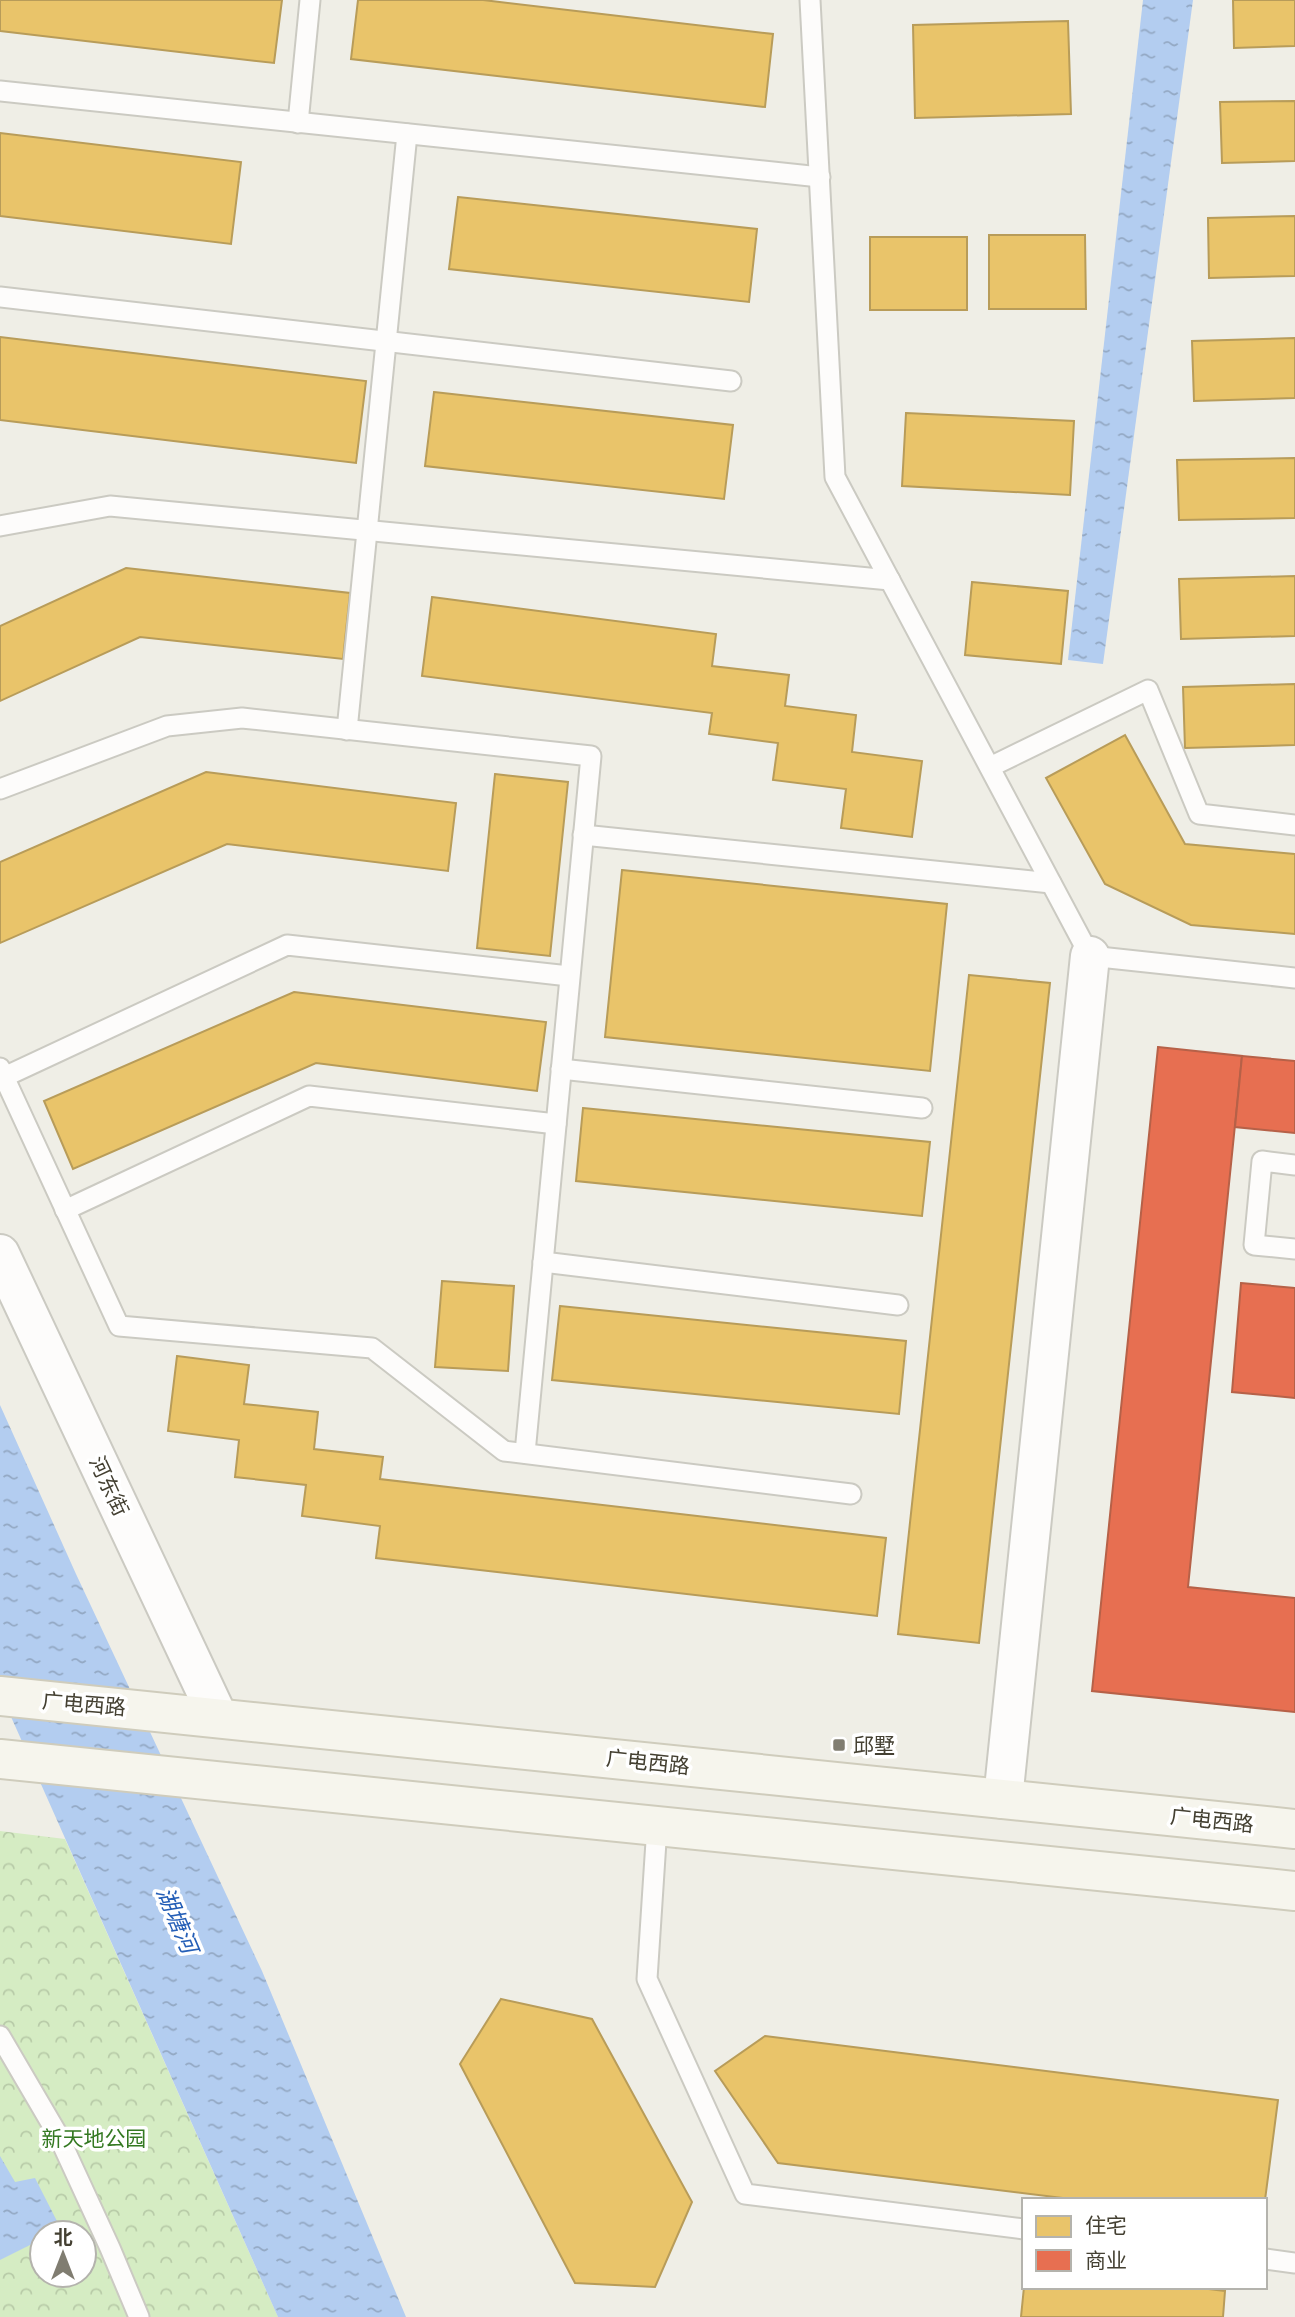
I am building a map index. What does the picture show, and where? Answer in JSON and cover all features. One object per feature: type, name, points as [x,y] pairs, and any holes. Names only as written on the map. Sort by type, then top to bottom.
[{"type":"main road","name":"广电西路","points":[[0,1696],[1295,1829]]},
{"type":"main road","points":[[3,1759],[1295,1891]]},
{"type":"street","points":[[1003,1799],[1090,956]]},
{"type":"street","name":"河东街","points":[[0,1254],[218,1717]]},
{"type":"lane","points":[[298,123],[310,0]]},
{"type":"lane","points":[[810,0],[835,477],[1090,956],[1295,978]]},
{"type":"lane","points":[[0,92],[820,177]]},
{"type":"lane","points":[[347,730],[407,134]]},
{"type":"lane","points":[[0,298],[731,381]]},
{"type":"lane","points":[[0,526],[110,506],[890,580]]},
{"type":"lane","points":[[990,767],[1148,690],[1199,814],[1295,825]]},
{"type":"lane","points":[[0,789],[167,726],[242,718],[591,756],[525,1453]]},
{"type":"lane","points":[[583,835],[1051,883]]},
{"type":"lane","points":[[569,976],[287,945],[2,1073],[119,1326],[372,1348],[504,1451],[851,1494]]},
{"type":"lane","points":[[561,1069],[922,1108]]},
{"type":"lane","points":[[65,1210],[309,1096],[556,1124]]},
{"type":"lane","points":[[1295,1165],[1262,1161],[1254,1245],[1295,1249]]},
{"type":"lane","points":[[543,1262],[898,1305]]},
{"type":"lane","points":[[657,1826],[647,1979],[745,2194],[1022,2229]]},
{"type":"lane","points":[[0,2036],[58,2135],[139,2317]]},
{"type":"lane","points":[[1267,2259],[1295,2263]]},
{"type":"green space","name":"新天地公园","points":[[0,1831],[65,1839],[278,2317],[0,2317]]},
{"type":"water","points":[[1143,0],[1193,0],[1103,664],[1068,660]]},
{"type":"water","name":"湖塘河","points":[[0,1405],[262,1971],[406,2317],[278,2317],[0,1692]]},
{"type":"water","points":[[0,2156],[15,2182],[35,2178],[56,2219],[28,2219],[28,2246],[0,2260]]},
{"type":"building: 住宅","points":[[0,0],[282,0],[274,63],[0,31]]},
{"type":"building: 住宅","points":[[358,0],[483,0],[773,34],[765,107],[351,59]]},
{"type":"building: 住宅","points":[[1233,0],[1295,0],[1295,46],[1234,48]]},
{"type":"building: 住宅","points":[[1068,21],[1071,114],[915,118],[913,25]]},
{"type":"building: 住宅","points":[[1295,101],[1295,161],[1222,163],[1220,102]]},
{"type":"building: 住宅","points":[[0,133],[241,162],[231,244],[0,216]]},
{"type":"building: 住宅","points":[[458,197],[757,229],[749,302],[449,269]]},
{"type":"building: 住宅","points":[[1295,216],[1295,276],[1209,278],[1208,218]]},
{"type":"building: 住宅","points":[[989,235],[1085,235],[1086,309],[989,309]]},
{"type":"building: 住宅","points":[[870,237],[967,237],[967,310],[870,310]]},
{"type":"building: 住宅","points":[[0,337],[366,381],[356,463],[0,420]]},
{"type":"building: 住宅","points":[[1295,338],[1295,398],[1194,401],[1192,341]]},
{"type":"building: 住宅","points":[[434,392],[733,425],[724,499],[425,466]]},
{"type":"building: 住宅","points":[[906,413],[1074,421],[1070,495],[902,486]]},
{"type":"building: 住宅","points":[[1295,458],[1295,518],[1179,520],[1177,460]]},
{"type":"building: 住宅","points":[[126,568],[350,593],[343,659],[140,637],[0,701],[0,626]]},
{"type":"building: 住宅","points":[[1295,576],[1295,636],[1181,639],[1179,579]]},
{"type":"building: 住宅","points":[[972,582],[1068,591],[1061,664],[965,655]]},
{"type":"building: 住宅","points":[[432,597],[716,634],[712,666],[789,675],[785,706],[856,715],[852,752],[922,761],[912,837],[841,828],[846,789],[773,780],[778,743],[709,734],[712,713],[422,676]]},
{"type":"building: 住宅","points":[[1295,684],[1295,745],[1185,748],[1183,687]]},
{"type":"building: 住宅","points":[[1125,735],[1185,844],[1295,854],[1295,934],[1191,925],[1105,884],[1046,778]]},
{"type":"building: 住宅","points":[[206,772],[456,803],[448,871],[227,844],[0,943],[0,862]]},
{"type":"building: 住宅","points":[[495,774],[568,782],[550,956],[477,948]]},
{"type":"building: 住宅","points":[[622,870],[947,904],[930,1071],[605,1037]]},
{"type":"building: 住宅","points":[[969,975],[1050,983],[979,1643],[898,1634]]},
{"type":"building: 住宅","points":[[294,992],[546,1022],[537,1091],[316,1063],[73,1169],[44,1101]]},
{"type":"building: 住宅","points":[[583,1108],[930,1142],[922,1216],[576,1181]]},
{"type":"building: 住宅","points":[[442,1281],[514,1286],[508,1371],[435,1367]]},
{"type":"building: 住宅","points":[[560,1306],[906,1341],[899,1414],[552,1380]]},
{"type":"building: 住宅","points":[[177,1356],[249,1365],[244,1404],[318,1412],[314,1449],[383,1457],[380,1479],[886,1538],[877,1616],[376,1558],[380,1526],[302,1516],[306,1485],[235,1477],[239,1440],[168,1431]]},
{"type":"building: 住宅","points":[[501,1999],[592,2019],[692,2202],[655,2287],[575,2283],[460,2064]]},
{"type":"building: 住宅","points":[[765,2036],[1278,2100],[1265,2198],[1063,2198],[778,2163],[715,2071]]},
{"type":"building: 住宅","points":[[1024,2289],[1225,2291],[1223,2317],[1021,2317]]},
{"type":"building: 商业","points":[[1158,1047],[1242,1056],[1188,1587],[1295,1598],[1295,1712],[1092,1691]]},
{"type":"building: 商业","points":[[1242,1056],[1295,1061],[1295,1133],[1235,1127]]},
{"type":"building: 商业","points":[[1241,1283],[1295,1288],[1295,1398],[1232,1392]]},
{"type":"place","name":"邱墅","points":[[839,1745]]}]
